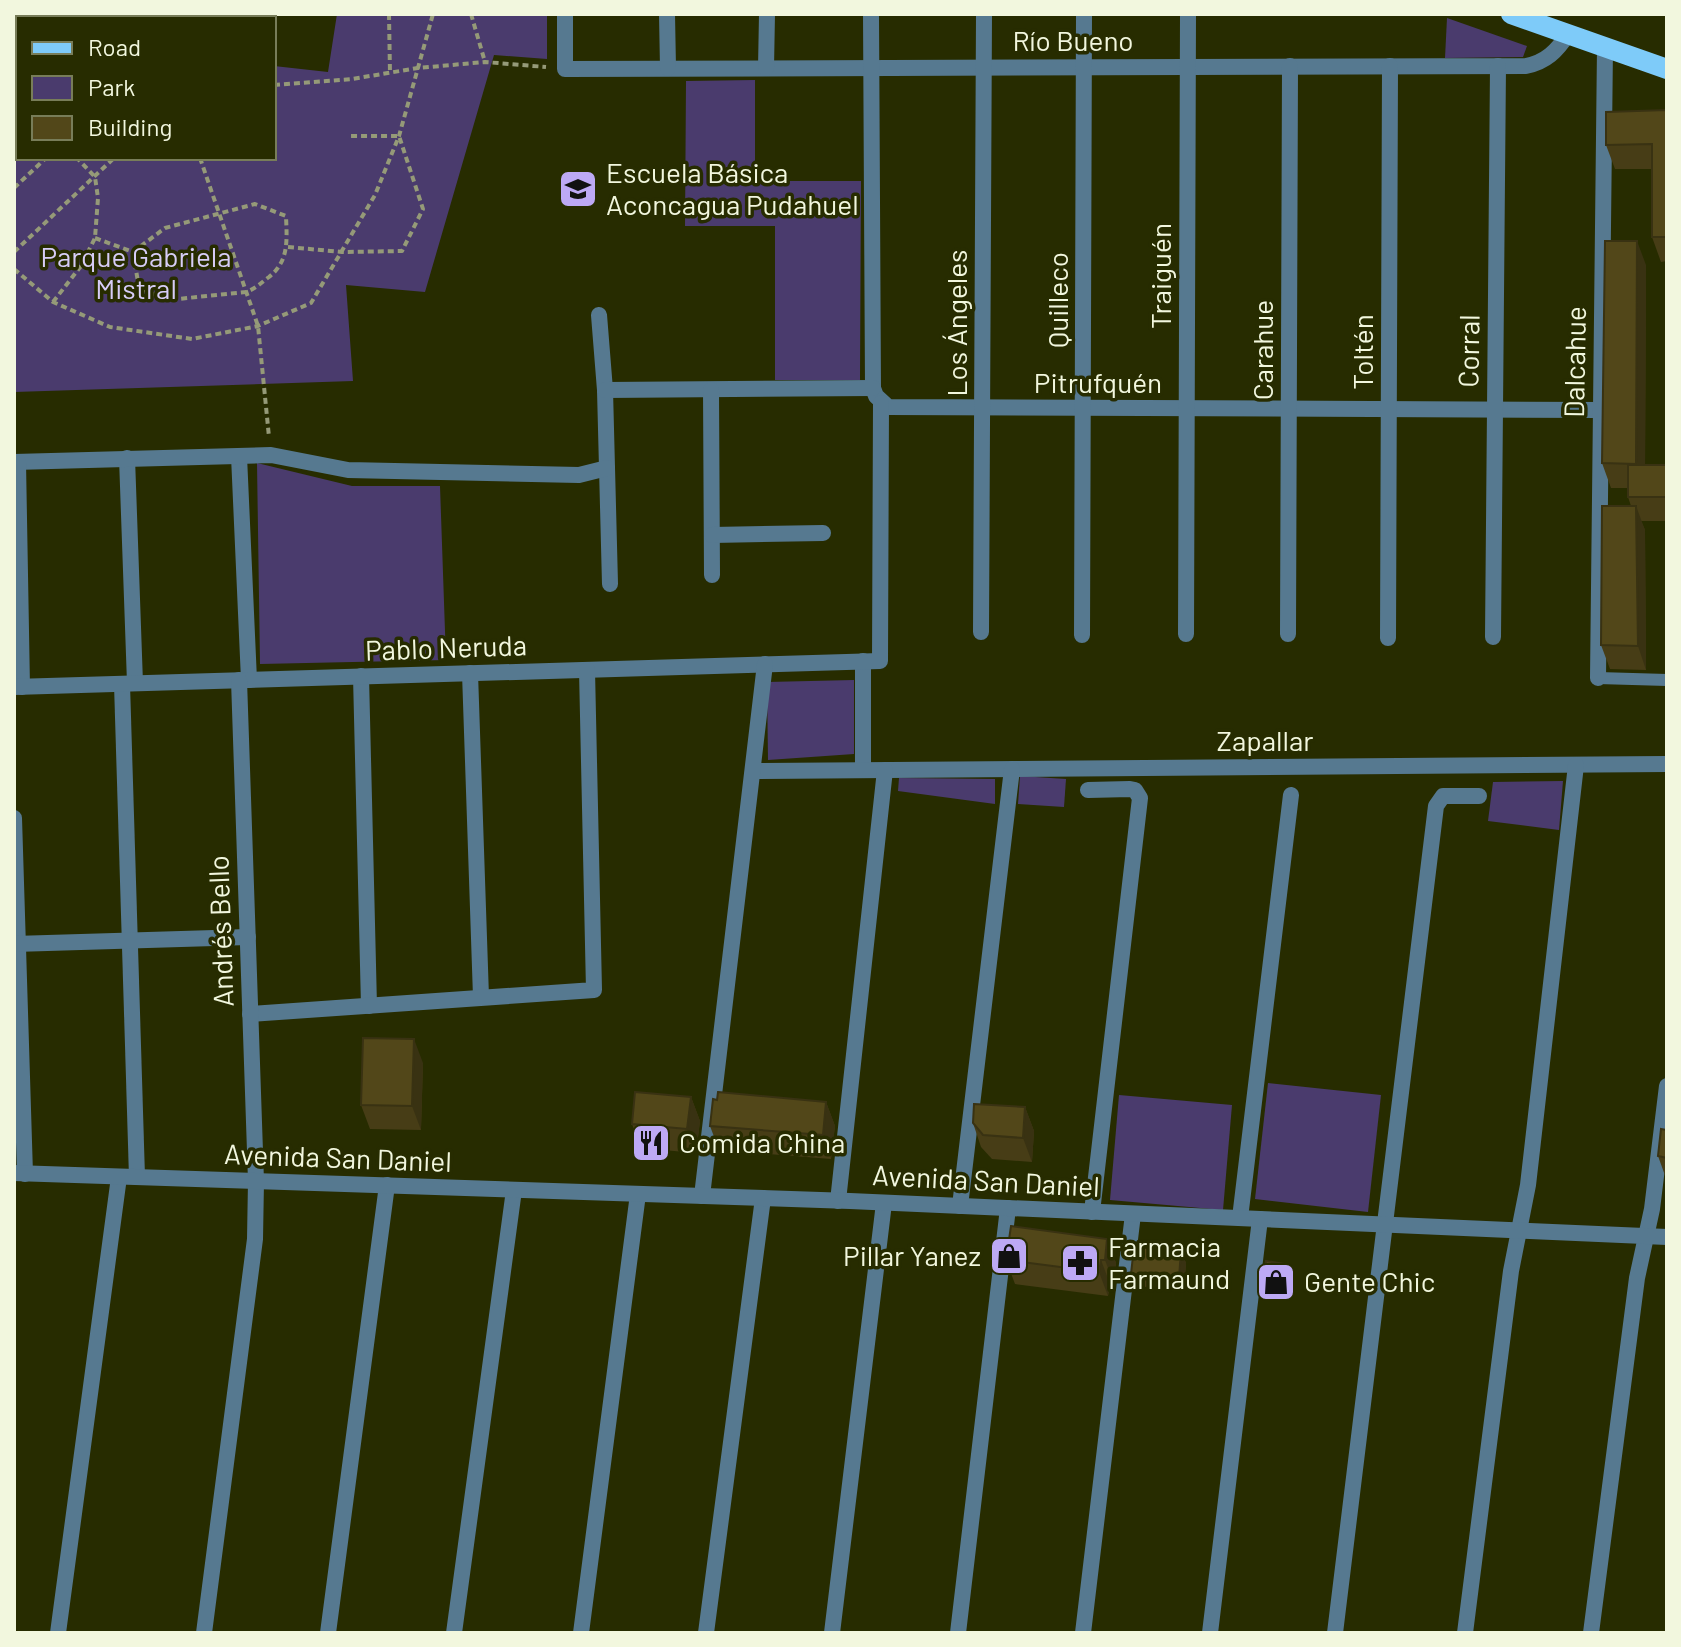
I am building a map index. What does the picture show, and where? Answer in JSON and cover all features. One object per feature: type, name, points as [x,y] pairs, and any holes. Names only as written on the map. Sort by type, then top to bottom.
[{"type":"main road","points":[[1511,14],[1667,69]]},
{"type":"street","points":[[565,14],[565,69]]},
{"type":"street","points":[[667,14],[668,68]]},
{"type":"street","points":[[766,68],[767,14]]},
{"type":"street","points":[[871,14],[877,395]]},
{"type":"street","name":"Los Ángeles","points":[[981,632],[984,14]]},
{"type":"street","name":"Quilleco","points":[[1082,635],[1084,14]]},
{"type":"street","name":"Traiguén","points":[[1186,634],[1188,14]]},
{"type":"street","name":"Río Bueno","points":[[565,69],[1526,66],[1553,54],[1568,34]]},
{"type":"street","name":"Dalcahue","points":[[1598,678],[1605,47]]},
{"type":"street","name":"Carahue","points":[[1288,634],[1290,66]]},
{"type":"street","name":"Toltén","points":[[1388,638],[1390,66]]},
{"type":"street","name":"Corral","points":[[1493,637],[1498,66]]},
{"type":"street","points":[[599,315],[605,390],[610,584]]},
{"type":"street","name":"Pitrufquén","points":[[605,390],[877,395],[897,408],[1601,410]]},
{"type":"street","points":[[711,390],[712,575]]},
{"type":"street","name":"Pablo Neruda","points":[[18,687],[880,661],[877,395]]},
{"type":"street","points":[[18,687],[16,462],[271,455],[348,470],[579,475],[607,468]]},
{"type":"street","name":"Andrés Bello","points":[[204,1633],[255,1239],[239,456]]},
{"type":"street","points":[[127,458],[130,941],[137,1177]]},
{"type":"street","points":[[712,535],[823,533]]},
{"type":"street","points":[[863,661],[863,770]]},
{"type":"street","points":[[702,1196],[765,664]]},
{"type":"street","points":[[250,1014],[594,990],[587,670]]},
{"type":"street","points":[[470,673],[481,997]]},
{"type":"street","points":[[361,676],[369,1006]]},
{"type":"street","name":"Zapallar","points":[[753,771],[1667,764]]},
{"type":"street","points":[[1465,1633],[1511,1271],[1520,1231],[1576,765]]},
{"type":"street","points":[[960,1206],[1012,769]]},
{"type":"street","points":[[838,1201],[885,770]]},
{"type":"street","points":[[1088,790],[1130,789],[1135,790],[1140,798],[1092,1212]]},
{"type":"street","points":[[1240,1218],[1291,795]]},
{"type":"street","points":[[1335,1633],[1437,802],[1443,796],[1479,796]]},
{"type":"street","points":[[14,818],[19,1174]]},
{"type":"street","points":[[16,944],[248,937]]},
{"type":"street","points":[[1591,1633],[1637,1278],[1652,1209],[1667,1086]]},
{"type":"street","name":"Avenida San Daniel","points":[[19,1174],[763,1198],[1667,1237]]},
{"type":"street","points":[[58,1633],[119,1177]]},
{"type":"street","points":[[328,1633],[387,1185]]},
{"type":"street","points":[[454,1633],[514,1190]]},
{"type":"street","points":[[581,1633],[638,1194]]},
{"type":"street","points":[[706,1633],[763,1198]]},
{"type":"street","points":[[832,1633],[884,1203]]},
{"type":"street","points":[[958,1633],[1008,1208]]},
{"type":"street","points":[[1083,1633],[1133,1214]]},
{"type":"street","points":[[1210,1633],[1260,1219]]},
{"type":"lane","points":[[1598,678],[1667,680]]},
{"type":"path","points":[[389,14],[390,74]]},
{"type":"path","points":[[14,269],[53,302],[110,327],[192,339],[258,326],[311,303],[375,195],[399,136],[433,14]]},
{"type":"path","points":[[471,14],[485,62]]},
{"type":"path","points":[[276,85],[485,62],[565,69]]},
{"type":"path","points":[[348,136],[399,136]]},
{"type":"path","points":[[287,247],[342,252],[402,251],[423,209],[399,136]]},
{"type":"path","points":[[14,188],[44,160]]},
{"type":"path","points":[[53,302],[81,266],[95,238],[98,198],[95,177],[79,160]]},
{"type":"path","points":[[14,252],[112,160]]},
{"type":"path","points":[[201,160],[258,326],[271,455]]},
{"type":"path","points":[[255,204],[286,216],[287,247],[281,267],[253,290],[246,292],[168,300],[139,288],[133,252],[165,228],[255,204]]},
{"type":"path","points":[[95,238],[133,252]]},
{"type":"green space","name":"Parque Gabriela Mistral","points":[[14,14],[48,14],[16,16],[16,160],[276,160],[276,66],[328,72],[337,14],[547,14],[547,59],[494,55],[425,292],[346,285],[353,381],[14,392]]},
{"type":"green space","points":[[1447,18],[1527,46],[1523,57],[1445,58]]},
{"type":"green space","points":[[755,80],[755,181],[861,181],[860,380],[775,380],[775,226],[685,226],[686,81]]},
{"type":"green space","points":[[257,463],[352,486],[440,486],[446,660],[260,664]]},
{"type":"green space","points":[[854,680],[854,754],[768,760],[767,682]]},
{"type":"green space","points":[[1020,776],[1066,779],[1064,807],[1018,804]]},
{"type":"green space","points":[[899,778],[995,779],[995,804],[898,791]]},
{"type":"green space","points":[[1563,781],[1559,830],[1488,821],[1493,782]]},
{"type":"green space","points":[[1268,1083],[1381,1095],[1368,1212],[1255,1199]]},
{"type":"green space","points":[[1119,1095],[1232,1105],[1223,1210],[1110,1200]]},
{"type":"building","points":[[1667,110],[1667,237],[1652,237],[1652,144],[1606,145],[1606,112]]},
{"type":"building","points":[[1605,241],[1637,241],[1636,464],[1602,463]]},
{"type":"building","points":[[1628,465],[1667,465],[1667,497],[1628,497]]},
{"type":"building","points":[[1602,506],[1636,506],[1638,646],[1601,645]]},
{"type":"building","points":[[363,1038],[414,1039],[412,1106],[361,1105]]},
{"type":"building","points":[[635,1092],[691,1097],[687,1129],[632,1124]]},
{"type":"building","points":[[718,1092],[826,1102],[823,1135],[710,1126],[713,1099],[717,1100]]},
{"type":"building","points":[[974,1104],[1025,1107],[1023,1138],[983,1135],[973,1123]]},
{"type":"building","points":[[1661,1129],[1667,1130],[1667,1158],[1658,1156]]},
{"type":"building","points":[[1011,1226],[1107,1239],[1105,1260],[1101,1260],[1099,1272],[1006,1260]]},
{"type":"building","points":[[1134,1247],[1181,1251],[1179,1278],[1131,1274]]},
{"type":"building","name":"Gente Chic","points":[[1266,1261],[1285,1264],[1281,1291],[1262,1288]]},
{"type":"place","name":"Escuela Básica Aconcagua Pudahuel","points":[[578,189]]},
{"type":"place","name":"Comida China","points":[[651,1143]]},
{"type":"place","name":"Pillar Yanez","points":[[1009,1256]]},
{"type":"place","name":"Farmacia Farmaund","points":[[1080,1263]]},
{"type":"place","name":"Gente Chic","points":[[1276,1282]]}]
